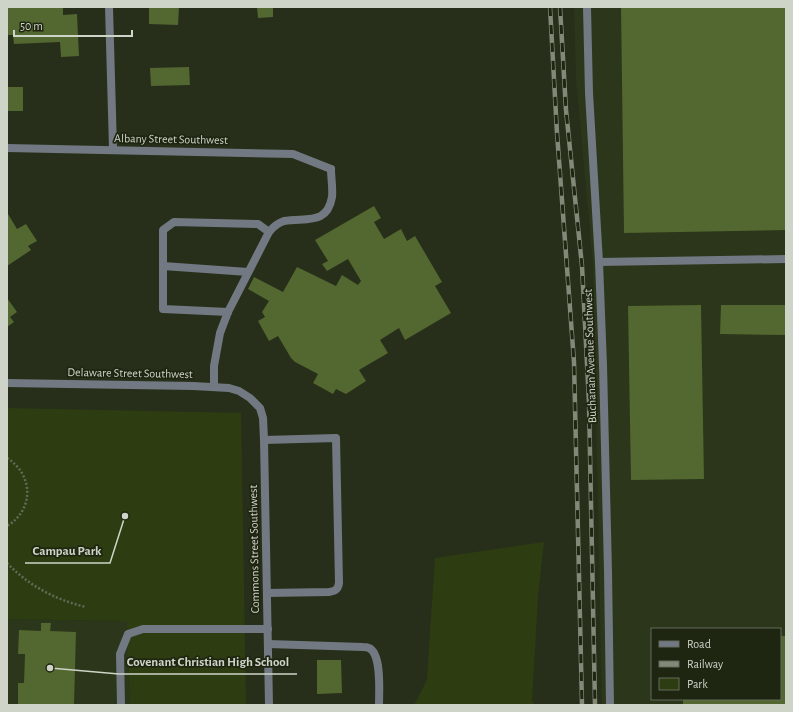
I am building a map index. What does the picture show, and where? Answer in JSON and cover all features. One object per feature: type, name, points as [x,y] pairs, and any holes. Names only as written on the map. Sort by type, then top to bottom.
[{"type":"street","points":[[109,7],[113,149]]},
{"type":"street","name":"Buchanan Avenue Southwest","points":[[587,7],[589,93],[599,262],[608,571],[610,705]]},
{"type":"street","name":"Albany Street Southwest","points":[[7,148],[113,149],[293,154],[331,168],[332,195],[330,204],[323,214],[314,219],[283,222],[275,225],[269,232]]},
{"type":"street","points":[[214,386],[214,366],[220,334],[228,312],[269,232],[258,224],[174,222],[163,230],[163,309],[228,312]]},
{"type":"street","points":[[599,262],[786,259]]},
{"type":"street","points":[[163,266],[248,272]]},
{"type":"street","name":"Delaware Street Southwest","points":[[7,383],[214,386],[239,391],[250,398]]},
{"type":"street","name":"Commons Street Southwest","points":[[250,398],[260,408],[263,418],[269,705]]},
{"type":"street","points":[[264,440],[336,438],[339,583],[338,588],[329,592],[267,594]]},
{"type":"street","points":[[121,705],[120,654],[128,634],[143,629],[268,629]]},
{"type":"street","points":[[268,644],[363,646],[370,648],[378,662],[379,705]]},
{"type":"path","points":[[7,526],[17,520],[21,515],[27,495],[25,478],[15,464],[8,460]]},
{"type":"path","points":[[7,563],[30,584],[58,598],[86,607]]},
{"type":"shaded area","points":[[574,7],[786,7],[786,705],[602,705],[593,265],[576,78]]},
{"type":"shaded area","points":[[7,619],[128,621],[130,705],[7,705]]},
{"type":"green space","points":[[7,408],[241,413],[246,705],[130,705],[127,621],[7,619]]},
{"type":"green space","points":[[544,542],[538,596],[532,701],[535,705],[414,705],[427,680],[435,558]]},
{"type":"building","points":[[7,7],[63,7],[63,15],[77,14],[79,56],[61,57],[60,42],[14,44],[13,35],[7,35]]},
{"type":"building","points":[[149,7],[179,7],[178,25],[149,24]]},
{"type":"building","points":[[257,7],[273,7],[273,17],[258,18]]},
{"type":"building","points":[[621,7],[786,7],[786,230],[624,233]]},
{"type":"building","points":[[189,67],[190,85],[151,86],[150,68]]},
{"type":"building","points":[[8,87],[23,87],[23,111],[8,111]]},
{"type":"building","points":[[374,206],[381,218],[374,222],[384,239],[401,229],[407,241],[415,236],[442,282],[435,286],[451,313],[405,340],[399,328],[380,340],[388,353],[359,370],[366,381],[346,394],[336,389],[333,394],[313,383],[318,374],[295,362],[278,336],[269,341],[258,321],[265,317],[262,312],[269,301],[248,289],[254,277],[283,292],[297,267],[336,286],[342,275],[358,285],[361,281],[348,259],[327,271],[322,264],[328,261],[315,240]]},
{"type":"building","points":[[8,214],[17,229],[26,224],[37,241],[28,246],[31,250],[7,266],[7,215]]},
{"type":"building","points":[[7,298],[17,312],[10,317],[14,322],[7,327]]},
{"type":"building","points":[[701,305],[704,479],[631,480],[628,306]]},
{"type":"building","points":[[721,305],[786,305],[786,335],[720,334]]},
{"type":"building","points":[[41,623],[51,623],[50,631],[76,632],[74,705],[18,705],[18,683],[24,683],[25,654],[18,654],[19,630],[41,631]]},
{"type":"building","points":[[781,636],[786,636],[786,705],[683,705],[683,700],[781,700]]},
{"type":"building","points":[[317,660],[341,660],[342,693],[317,694]]},
{"type":"railway","points":[[550,7],[557,133],[574,362],[582,705]]},
{"type":"railway","points":[[560,7],[566,110],[582,266],[589,403],[595,705]]},
{"type":"place","name":"Campau Park","points":[[125,516]]},
{"type":"place","name":"Covenant Christian High School","points":[[50,668]]}]
